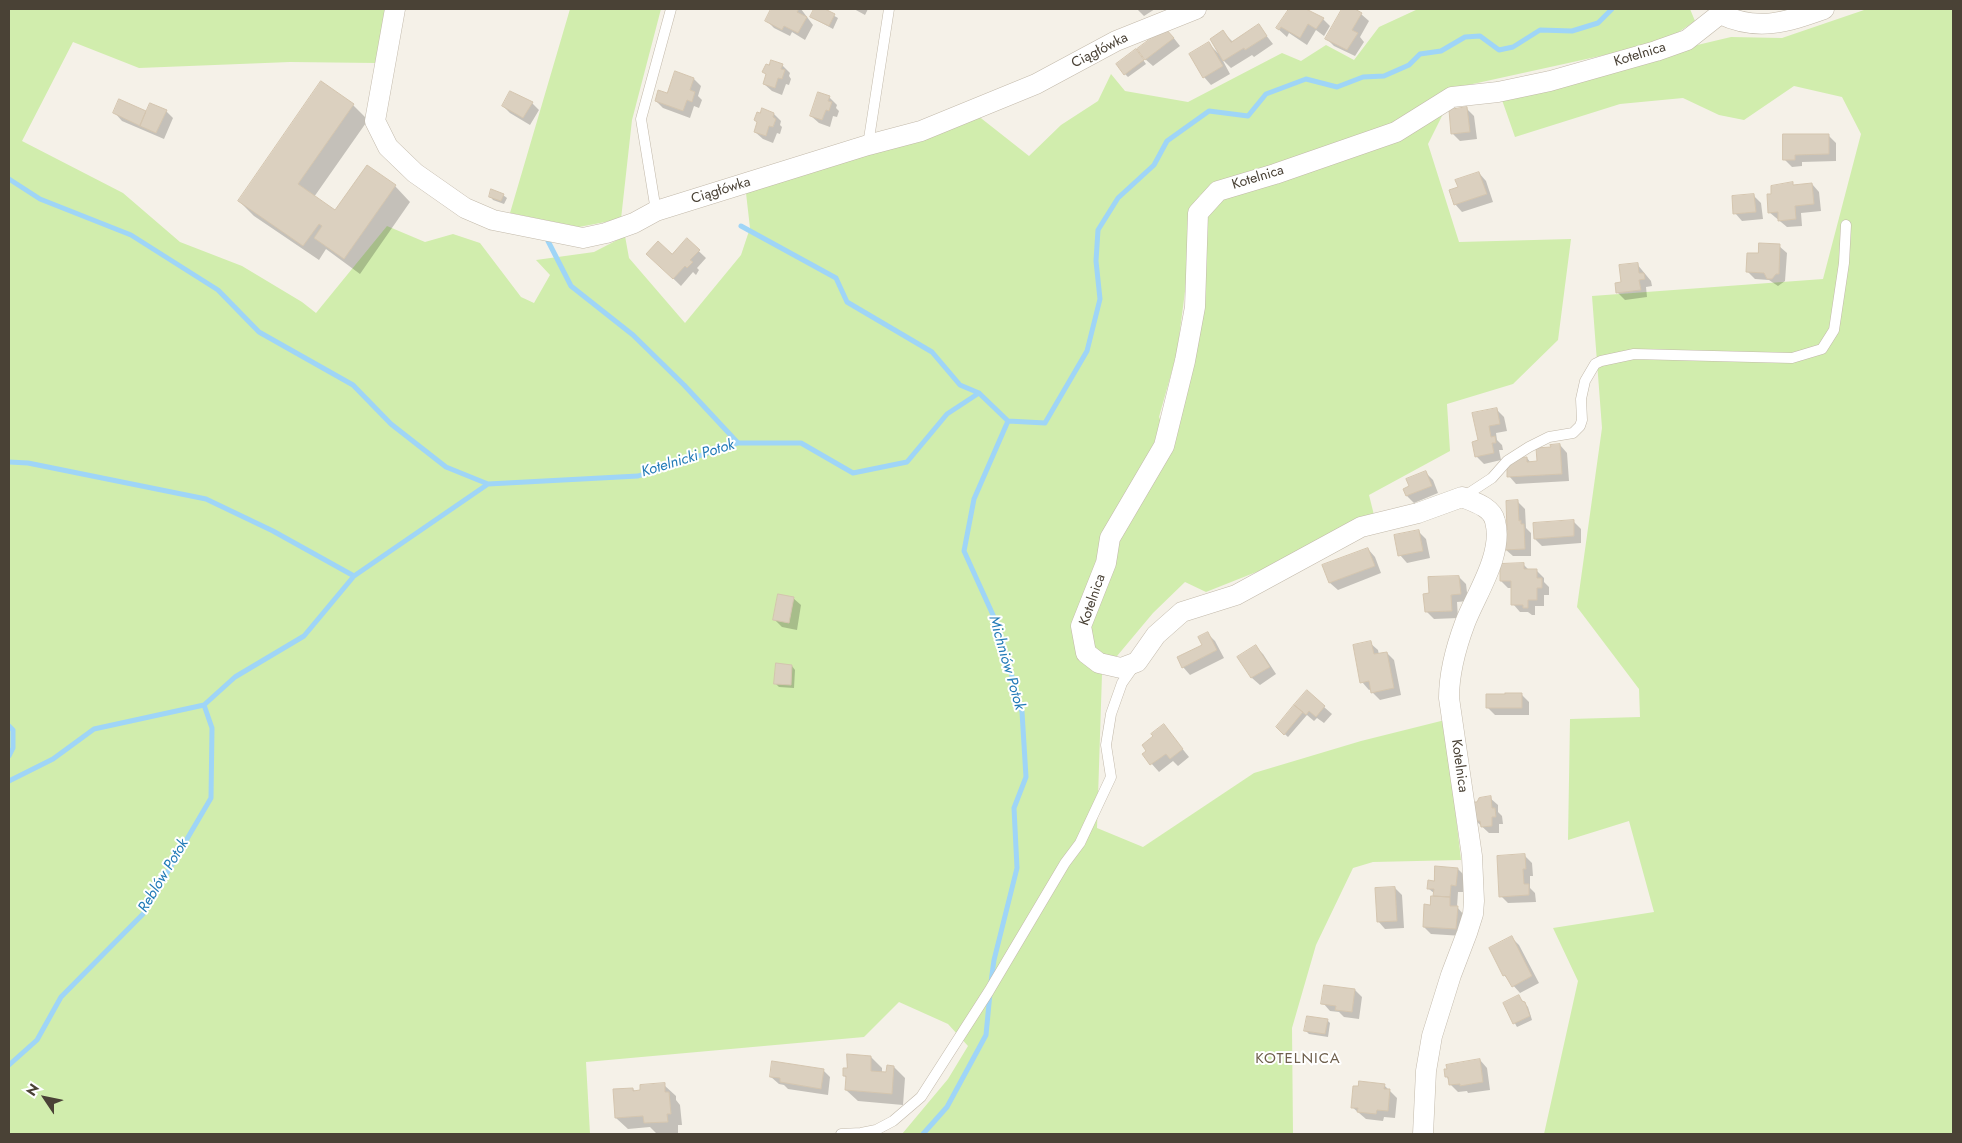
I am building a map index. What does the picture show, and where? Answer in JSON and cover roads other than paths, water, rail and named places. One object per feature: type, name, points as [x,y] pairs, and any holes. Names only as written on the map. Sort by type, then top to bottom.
[{"type":"street","name":"Ciągłówka","points":[[395,9],[375,121],[388,147],[415,173],[465,208],[493,220],[584,238],[606,233],[634,223],[656,211],[868,145],[921,131],[1036,84],[1116,41],[1196,9]]},
{"type":"street","points":[[1717,11],[1731,19],[1759,25],[1789,22],[1824,9]]},
{"type":"street","name":"Kotelnica","points":[[1137,662],[1121,668],[1099,663],[1086,653],[1081,626],[1106,563],[1110,538],[1164,446],[1185,361],[1195,307],[1198,213],[1218,191],[1275,174],[1396,132],[1452,97],[1498,92],[1550,81],[1688,40],[1717,11]]},
{"type":"street","points":[[1137,662],[1156,635],[1182,612],[1236,595],[1361,527],[1418,513],[1462,497]]},
{"type":"street","name":"Kotelnica","points":[[1422,1134],[1426,1071],[1432,1036],[1473,914],[1474,901],[1472,856],[1449,698],[1449,681],[1465,623],[1490,568],[1496,535],[1495,522],[1486,508],[1462,497]]},
{"type":"lane","points":[[656,211],[641,119],[671,9]]},
{"type":"lane","points":[[868,145],[889,9]]},
{"type":"lane","points":[[1462,497],[1487,483],[1507,461],[1529,447],[1549,437],[1573,433],[1580,426],[1582,420],[1581,399],[1585,381],[1594,364],[1601,361],[1634,354],[1792,358],[1822,349],[1834,330],[1844,263],[1846,225]]},
{"type":"lane","points":[[841,1134],[876,1130],[894,1121],[921,1098],[979,1007],[1065,863],[1080,843],[1111,777],[1106,745],[1111,714],[1122,684],[1137,662]]},
{"type":"waterway","name":"Kotelnicki Potok","points":[[9,781],[53,759],[94,729],[204,705],[235,677],[304,636],[354,576],[488,484],[638,476],[738,443],[801,443],[853,473],[907,462],[947,414],[979,393],[1008,421],[1045,423],[1087,351],[1100,299],[1096,261],[1098,230],[1118,198],[1154,165],[1167,141],[1209,111],[1248,116],[1266,94],[1306,79],[1337,87],[1363,77],[1384,76],[1409,65],[1420,54],[1441,51],[1465,37],[1480,36],[1499,50],[1513,47],[1540,30],[1572,31],[1598,23],[1612,9]]},
{"type":"waterway","points":[[9,179],[40,199],[131,235],[218,290],[259,332],[353,385],[391,424],[446,467],[488,484]]},
{"type":"waterway","points":[[741,226],[836,278],[847,302],[932,352],[960,385],[979,393]]},
{"type":"waterway","points":[[548,241],[571,286],[633,335],[684,385],[738,443]]},
{"type":"waterway","name":"Michniów Potok","points":[[991,982],[994,960],[1017,868],[1014,808],[1026,777],[1022,712],[998,626],[964,551],[974,499],[1008,421]]},
{"type":"waterway","points":[[9,462],[28,463],[206,499],[273,531],[354,576]]},
{"type":"waterway","name":"Reblów Potok","points":[[9,1065],[37,1040],[61,997],[143,914],[211,798],[212,728],[204,705]]},
{"type":"waterway","points":[[9,726],[13,730],[13,748],[9,756]]},
{"type":"waterway","name":"Michniów Potok","points":[[923,1134],[947,1107],[986,1035],[990,993]]},
{"type":"district","name":"KOTELNICA","points":[[1298,1059]]}]
